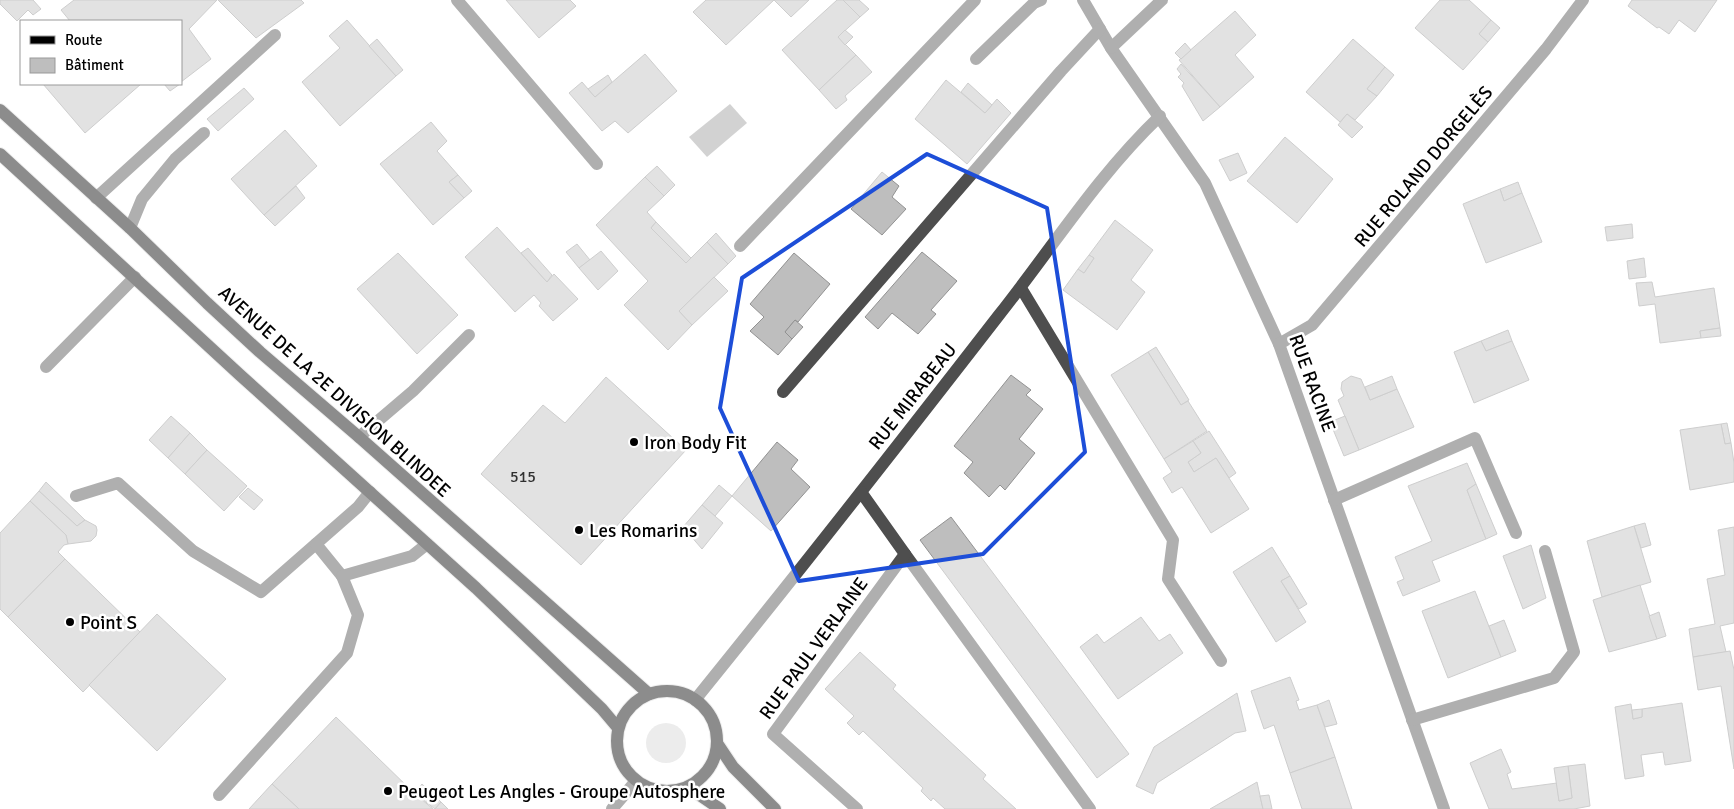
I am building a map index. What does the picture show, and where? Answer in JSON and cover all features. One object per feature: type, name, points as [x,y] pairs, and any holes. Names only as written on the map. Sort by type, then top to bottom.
[{"type":"main road","name":"AVENUE DE LA 2E DIVISION BLINDEE","points":[[0,110],[130,228],[254,346],[649,694]]},
{"type":"main road","points":[[0,154],[427,544],[556,664],[602,709],[618,728]]},
{"type":"main road","points":[[665,691],[681,693],[695,700],[705,708],[712,719],[717,743],[714,761],[703,777],[688,787],[670,792],[652,790],[636,781],[625,770],[619,757],[616,743],[618,728],[623,717],[639,700],[649,694],[665,691]]},
{"type":"main road","points":[[717,743],[733,767],[774,809]]},
{"type":"main road","points":[[688,787],[720,809]]},
{"type":"street","points":[[457,0],[597,164]]},
{"type":"street","points":[[740,246],[975,0]]},
{"type":"street","points":[[976,59],[1034,3],[1041,0]]},
{"type":"street","name":"RUE RACINE","points":[[1083,0],[1111,48],[1205,183],[1279,344],[1444,809]]},
{"type":"street","points":[[1111,48],[1162,0]]},
{"type":"street","name":"RUE ROLAND DORGELÈS","points":[[1279,344],[1312,325],[1546,49],[1584,0]]},
{"type":"street","points":[[783,392],[1061,71],[1100,29]]},
{"type":"street","points":[[96,198],[275,35]]},
{"type":"street","name":"RUE MIRABEAU","points":[[695,700],[1021,288],[1097,185],[1141,134],[1160,116]]},
{"type":"street","points":[[130,228],[142,199],[175,159],[204,133]]},
{"type":"street","points":[[46,367],[135,277]]},
{"type":"street","points":[[1021,288],[1173,540],[1168,579],[1221,660]]},
{"type":"street","points":[[359,437],[413,391],[469,335]]},
{"type":"street","points":[[1334,500],[1474,438],[1516,533]]},
{"type":"street","points":[[76,496],[118,483],[193,550],[261,592],[358,507],[370,492]]},
{"type":"street","points":[[861,492],[1090,809]]},
{"type":"street","points":[[219,795],[347,653],[358,615],[342,576],[316,544]]},
{"type":"street","points":[[342,576],[412,556],[427,544]]},
{"type":"street","points":[[1412,720],[1554,678],[1574,652],[1546,551]]},
{"type":"street","name":"RUE PAUL VERLAINE","points":[[857,809],[773,734],[904,554]]},
{"type":"street","points":[[612,809],[636,781]]},
{"type":"highlighted area","points":[[927,154],[1047,208],[1085,452],[983,554],[799,581],[720,408],[742,278]]},
{"type":"shaded area","points":[[730,104],[747,123],[707,157],[689,137]]},
{"type":"shaded area","points":[[670,723],[677,726],[683,732],[686,743],[685,751],[677,760],[670,763],[662,763],[655,760],[647,751],[646,739],[649,732],[658,724]]},
{"type":"building","points":[[0,0],[33,0],[41,9],[33,15],[28,10],[17,21],[0,4]]},
{"type":"building","points":[[74,0],[217,0],[189,29],[211,59],[182,81],[182,20],[69,20],[61,10]]},
{"type":"building","points":[[218,0],[301,0],[304,3],[256,38]]},
{"type":"building","points":[[506,0],[570,0],[576,6],[539,38]]},
{"type":"building","points":[[706,0],[774,0],[726,45],[693,12]]},
{"type":"building","points":[[774,0],[809,0],[791,17]]},
{"type":"building","points":[[837,0],[843,0],[860,17],[838,37],[856,55],[819,90],[782,50]]},
{"type":"building","points":[[843,0],[859,0],[869,9],[860,17]]},
{"type":"building","points":[[1440,0],[1469,0],[1491,20],[1479,34],[1488,42],[1463,70],[1415,28]]},
{"type":"building","points":[[1632,0],[1717,0],[1695,32],[1679,20],[1669,34],[1659,27],[1657,28],[1628,6]]},
{"type":"building","points":[[1235,11],[1256,35],[1235,55],[1254,77],[1220,107],[1179,60]]},
{"type":"building","points":[[347,20],[396,76],[340,126],[302,82],[340,48],[329,36]]},
{"type":"building","points":[[1491,20],[1500,28],[1488,42],[1479,34]]},
{"type":"building","points":[[845,30],[853,37],[845,45],[838,37]]},
{"type":"building","points":[[377,39],[403,70],[396,76],[369,46]]},
{"type":"building","points":[[1353,39],[1385,67],[1367,89],[1377,96],[1355,120],[1347,114],[1340,122],[1306,92]]},
{"type":"building","points":[[1185,43],[1191,50],[1181,59],[1175,53]]},
{"type":"building","points":[[645,54],[677,91],[628,133],[615,121],[602,131],[569,93],[582,82],[595,97]]},
{"type":"building","points":[[856,55],[872,72],[845,96],[847,100],[836,109],[819,90]]},
{"type":"building","points":[[1181,64],[1220,107],[1203,121],[1182,86],[1184,83],[1178,77],[1181,74],[1177,69]]},
{"type":"building","points":[[1385,67],[1394,75],[1377,96],[1367,89]]},
{"type":"building","points":[[608,75],[612,82],[595,97],[588,89]]},
{"type":"building","points":[[946,80],[985,113],[997,99],[1011,113],[967,164],[915,119]]},
{"type":"building","points":[[968,83],[992,105],[985,113],[961,92]]},
{"type":"building","points":[[44,85],[140,85],[85,133]]},
{"type":"building","points":[[165,85],[179,85],[170,91]]},
{"type":"building","points":[[244,88],[254,99],[218,131],[207,119]]},
{"type":"building","points":[[1347,114],[1363,127],[1352,138],[1338,125]]},
{"type":"building","points":[[431,122],[447,141],[437,151],[458,175],[449,182],[464,198],[433,225],[380,164]]},
{"type":"building","points":[[285,130],[317,166],[264,215],[231,179]]},
{"type":"building","points":[[1285,137],[1333,179],[1297,223],[1247,181]]},
{"type":"building","points":[[1238,153],[1247,173],[1230,181],[1219,160]]},
{"type":"building","points":[[657,166],[675,185],[664,196],[645,177]]},
{"type":"building","points":[[882,172],[899,186],[892,197],[906,209],[882,235],[851,209]]},
{"type":"building","points":[[458,175],[472,191],[464,198],[449,182]]},
{"type":"building","points":[[645,177],[664,196],[647,212],[656,222],[651,228],[686,263],[707,242],[728,264],[679,311],[692,325],[668,350],[624,305],[648,281],[596,225]]},
{"type":"building","points":[[1518,182],[1522,193],[1504,201],[1500,189]]},
{"type":"building","points":[[296,186],[305,198],[275,226],[264,215]]},
{"type":"building","points":[[1500,189],[1504,201],[1522,193],[1542,242],[1486,263],[1463,204]]},
{"type":"building","points":[[1115,220],[1153,250],[1131,280],[1145,292],[1117,330],[1063,290],[1078,269],[1084,273],[1094,258],[1089,255]]},
{"type":"building","points":[[656,222],[691,258],[686,263],[651,228]]},
{"type":"building","points":[[1632,224],[1633,238],[1607,241],[1605,227]]},
{"type":"building","points":[[497,227],[547,282],[554,274],[578,299],[553,321],[539,306],[541,303],[534,295],[515,312],[465,257]]},
{"type":"building","points":[[716,233],[736,256],[728,264],[707,242]]},
{"type":"building","points":[[577,244],[590,260],[579,268],[566,252]]},
{"type":"building","points":[[528,248],[552,275],[547,282],[521,253]]},
{"type":"building","points":[[601,251],[618,271],[598,290],[579,268]]},
{"type":"building","points":[[922,252],[957,281],[931,310],[936,314],[918,334],[892,313],[878,329],[865,317]]},
{"type":"building","points":[[398,253],[458,315],[417,354],[357,289]]},
{"type":"building","points":[[794,253],[830,284],[798,322],[795,320],[785,332],[792,339],[778,355],[750,331],[764,317],[750,304]]},
{"type":"building","points":[[1089,255],[1094,258],[1084,273],[1078,269]]},
{"type":"building","points":[[1644,258],[1646,277],[1629,279],[1627,261]]},
{"type":"building","points":[[714,277],[728,291],[692,325],[679,311]]},
{"type":"building","points":[[1652,282],[1655,297],[1714,288],[1720,328],[1700,331],[1701,338],[1660,343],[1655,304],[1639,306],[1636,283]]},
{"type":"building","points":[[795,320],[803,327],[792,339],[785,332]]},
{"type":"building","points":[[1720,328],[1721,336],[1701,338],[1700,331]]},
{"type":"building","points":[[1508,330],[1512,341],[1486,351],[1481,341]]},
{"type":"building","points":[[1481,341],[1486,351],[1512,341],[1529,380],[1474,403],[1454,352]]},
{"type":"building","points":[[1156,347],[1189,400],[1181,405],[1148,352]]},
{"type":"building","points":[[1148,352],[1181,405],[1188,401],[1207,431],[1164,459],[1111,375]]},
{"type":"building","points":[[1011,375],[1031,390],[1026,395],[1043,409],[1019,439],[1035,453],[1005,490],[1000,485],[989,497],[964,473],[973,462],[954,446]]},
{"type":"building","points":[[1351,376],[1361,379],[1370,400],[1397,389],[1414,427],[1359,450],[1338,400],[1344,396],[1341,389],[1342,382]]},
{"type":"building","points":[[1392,376],[1397,389],[1370,400],[1365,387]]},
{"type":"building","points":[[606,377],[686,450],[581,565],[481,474],[543,405],[565,423]]},
{"type":"building","points":[[171,416],[190,433],[168,458],[149,440]]},
{"type":"building","points":[[1345,416],[1359,450],[1344,456],[1330,422]]},
{"type":"building","points":[[1727,423],[1731,443],[1725,444],[1721,424]]},
{"type":"building","points":[[1721,424],[1725,444],[1731,443],[1734,482],[1690,490],[1680,430]]},
{"type":"building","points":[[1209,431],[1236,473],[1229,478],[1216,458],[1194,472],[1188,462],[1201,453],[1193,441]]},
{"type":"building","points":[[190,433],[207,450],[185,474],[168,458]]},
{"type":"building","points":[[1193,441],[1201,453],[1188,462],[1194,472],[1216,458],[1249,509],[1211,533],[1182,487],[1172,493],[1163,478],[1172,472],[1164,459]]},
{"type":"building","points":[[777,442],[798,460],[791,469],[810,487],[771,531],[732,496]]},
{"type":"building","points":[[207,450],[247,486],[224,511],[185,474]]},
{"type":"building","points":[[1467,463],[1476,484],[1467,490],[1486,539],[1432,561],[1440,581],[1403,596],[1397,582],[1404,579],[1395,557],[1432,541],[1408,486]]},
{"type":"building","points":[[46,482],[85,520],[77,526],[39,491]]},
{"type":"building","points":[[1476,484],[1497,534],[1486,539],[1467,490]]},
{"type":"building","points":[[719,485],[732,496],[715,516],[702,505]]},
{"type":"building","points":[[248,488],[263,500],[254,510],[239,497]]},
{"type":"building","points":[[39,491],[77,526],[85,520],[96,526],[96,536],[91,541],[68,544],[66,535],[30,501]]},
{"type":"building","points":[[30,501],[66,535],[68,544],[64,545],[58,552],[65,559],[8,617],[0,609],[0,533]]},
{"type":"building","points":[[702,505],[723,523],[702,549],[683,527]]},
{"type":"building","points":[[951,517],[1129,754],[1097,778],[920,540]]},
{"type":"building","points":[[1645,523],[1651,545],[1641,548],[1634,526]]},
{"type":"building","points":[[1634,526],[1651,582],[1602,597],[1587,541]]},
{"type":"building","points":[[1734,527],[1734,623],[1720,626],[1726,652],[1693,657],[1689,629],[1715,624],[1707,579],[1725,575],[1718,530]]},
{"type":"building","points":[[1531,545],[1546,598],[1523,609],[1503,556]]},
{"type":"building","points":[[1272,547],[1290,576],[1281,581],[1306,622],[1276,642],[1233,572]]},
{"type":"building","points":[[65,559],[140,632],[83,692],[8,617]]},
{"type":"building","points":[[1290,576],[1307,604],[1299,609],[1281,581]]},
{"type":"building","points":[[1640,585],[1657,639],[1609,652],[1593,600]]},
{"type":"building","points":[[1475,591],[1501,657],[1448,678],[1422,611]]},
{"type":"building","points":[[1659,612],[1666,636],[1657,639],[1649,616]]},
{"type":"building","points":[[157,614],[226,679],[157,751],[89,685]]},
{"type":"building","points":[[1141,617],[1159,641],[1170,634],[1183,653],[1118,699],[1080,647],[1097,634],[1104,643]]},
{"type":"building","points":[[1504,620],[1516,651],[1501,657],[1489,626]]},
{"type":"building","points":[[1730,651],[1734,670],[1734,769],[1721,686],[1698,690],[1693,657]]},
{"type":"building","points":[[860,652],[896,685],[893,689],[986,775],[983,779],[1016,809],[945,809],[933,798],[931,801],[921,791],[923,788],[863,731],[859,735],[847,723],[854,716],[825,689]]},
{"type":"building","points":[[1290,677],[1299,700],[1296,701],[1299,710],[1317,705],[1335,757],[1290,773],[1274,725],[1264,729],[1251,691]]},
{"type":"building","points":[[1237,693],[1246,731],[1235,733],[1157,783],[1153,794],[1136,786],[1154,747]]},
{"type":"building","points":[[1329,700],[1337,724],[1325,727],[1317,705]]},
{"type":"building","points":[[1682,703],[1691,761],[1665,765],[1663,752],[1641,755],[1644,776],[1625,779],[1615,707],[1631,704],[1633,719],[1642,717],[1642,709]]},
{"type":"building","points":[[1642,709],[1642,717],[1633,719],[1632,710]]},
{"type":"building","points":[[336,717],[433,809],[299,809],[272,784]]},
{"type":"building","points":[[1501,749],[1511,772],[1507,774],[1512,789],[1557,783],[1559,801],[1572,798],[1568,766],[1585,764],[1590,806],[1574,809],[1489,809],[1470,763]]},
{"type":"building","points":[[1335,757],[1352,809],[1302,809],[1290,773]]},
{"type":"building","points":[[1568,766],[1572,798],[1559,801],[1554,768]]},
{"type":"building","points":[[1257,782],[1263,809],[1210,809]]},
{"type":"building","points":[[272,784],[299,809],[249,809]]},
{"type":"building","points":[[422,784],[441,802],[435,809],[414,793]]},
{"type":"building","points":[[1269,795],[1272,809],[1263,809],[1260,796]]},
{"type":"building","points":[[441,802],[448,809],[435,809]]},
{"type":"place","name":"Iron Body Fit","points":[[634,442]]},
{"type":"place","name":"Les Romarins","points":[[579,530]]},
{"type":"place","name":"Point S","points":[[70,622]]},
{"type":"place","name":"Peugeot Les Angles - Groupe Autosphere","points":[[388,791]]}]
